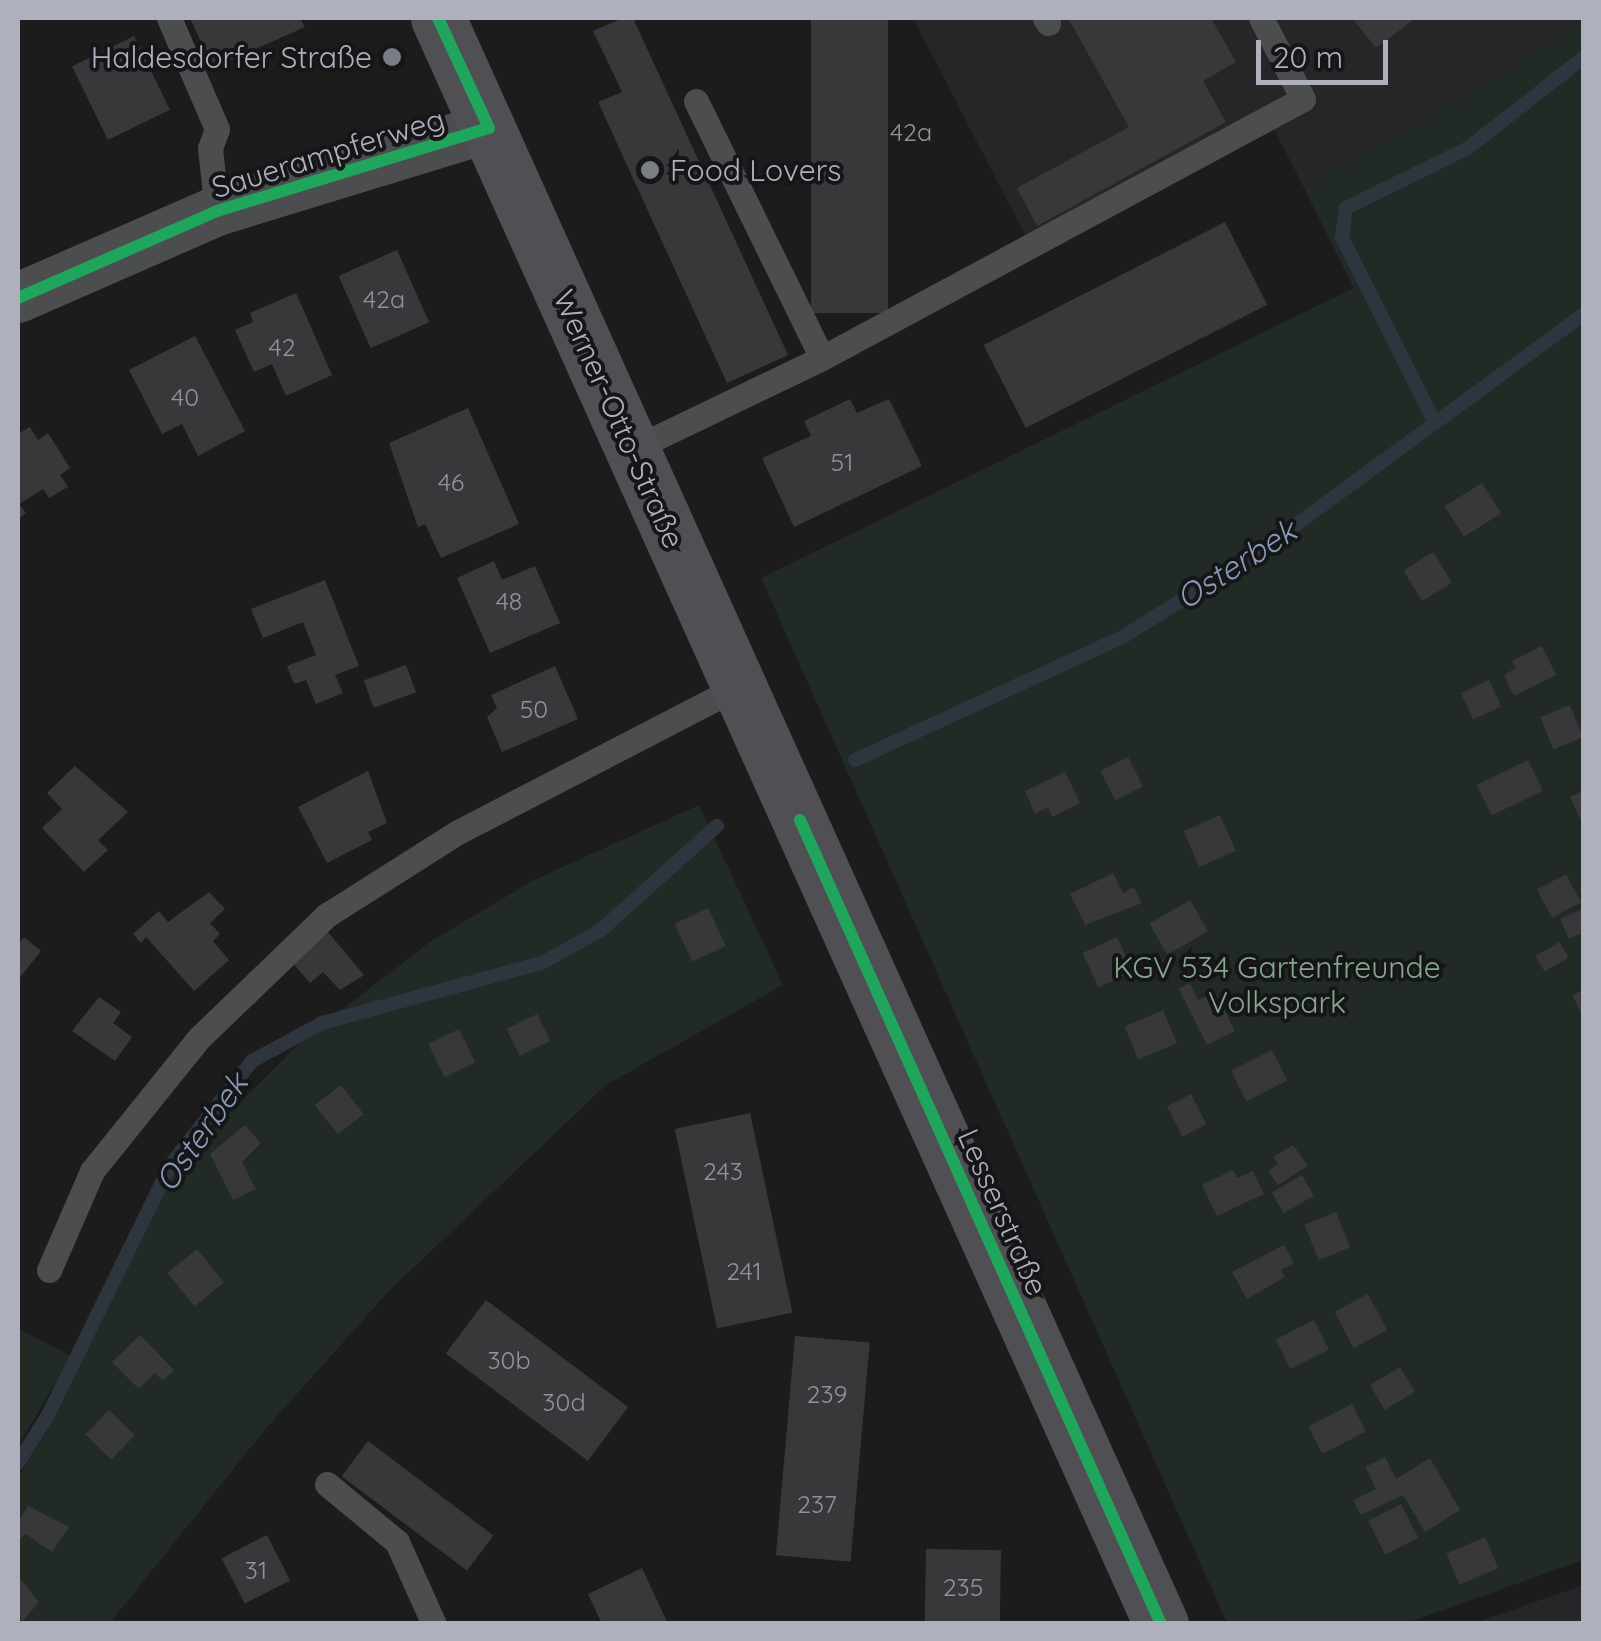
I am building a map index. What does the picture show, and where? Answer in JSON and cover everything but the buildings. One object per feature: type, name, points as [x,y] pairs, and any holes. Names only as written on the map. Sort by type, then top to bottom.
[{"type":"main road","name":"Werner-Otto-Straße","points":[[438,18],[800,820]]},
{"type":"main road","name":"Lesserstraße","points":[[800,820],[1160,1624]]},
{"type":"street","name":"Sauerampferweg","points":[[18,298],[217,211],[488,128]]},
{"type":"lane","points":[[169,18],[217,129],[210,148],[217,211]]},
{"type":"lane","points":[[632,449],[822,358],[1303,99],[1262,18]]},
{"type":"lane","points":[[696,101],[822,358]]},
{"type":"lane","points":[[49,1270],[92,1170],[199,1038],[328,915],[458,832],[740,686]]},
{"type":"lane","points":[[327,1484],[398,1542],[434,1624]]},
{"type":"shaded area","points":[[913,18],[1583,18],[1507,73],[1304,188],[1265,111],[1025,235]]},
{"type":"shaded area","points":[[1583,1585],[1583,1623],[1475,1623]]},
{"type":"green space","name":"KGV 534 Gartenfreunde Volkspark","points":[[1583,18],[1583,1560],[1407,1623],[1227,1623],[761,578],[1354,288],[1304,188],[1507,73]]},
{"type":"green space","points":[[699,805],[783,985],[606,1085],[388,1292],[263,1432],[110,1623],[18,1623],[18,1478],[54,1418],[177,1165],[305,1038],[430,942],[534,880]]},
{"type":"green space","points":[[18,1328],[71,1356],[18,1446]]},
{"type":"waterway","points":[[1434,421],[1342,237],[1346,208],[1468,148],[1584,57]]},
{"type":"waterway","name":"Osterbek","points":[[855,760],[1124,636],[1256,554],[1584,314]]},
{"type":"waterway","name":"Osterbek","points":[[18,1463],[48,1415],[171,1164],[252,1061],[322,1023],[542,963],[601,930],[717,826]]},
{"type":"cycle path","points":[[18,298],[217,211],[489,128],[438,18]]},
{"type":"cycle path","points":[[800,820],[1161,1624]]},
{"type":"place","name":"Haldesdorfer Straße","points":[[392,57]]},
{"type":"place","name":"Food Lovers","points":[[650,170]]}]
